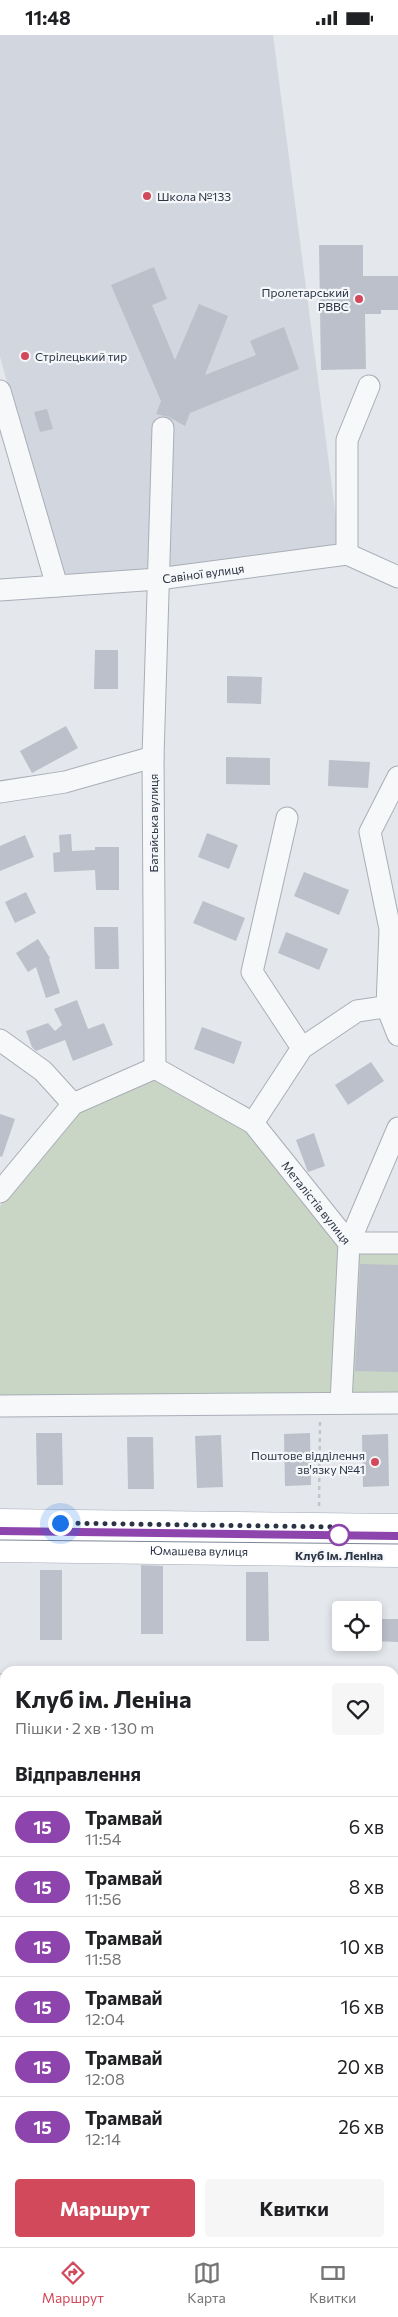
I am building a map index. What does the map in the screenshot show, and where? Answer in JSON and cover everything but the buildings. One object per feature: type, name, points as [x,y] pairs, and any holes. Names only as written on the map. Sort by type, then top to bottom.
[{"type":"main road","name":"Юмашева вулиця","points":[[0,1523],[398,1528]]},
{"type":"main road","name":"Юмашева вулиця","points":[[0,1548],[398,1553]]},
{"type":"street","points":[[368,386],[347,440],[347,555],[398,577]]},
{"type":"street","points":[[0,391],[57,587]]},
{"type":"street","name":"Батайська вулиця","points":[[155,1068],[153,757],[163,428]]},
{"type":"street","name":"Савіної вулиця","points":[[0,590],[158,579],[347,555]]},
{"type":"street","points":[[0,792],[65,782],[153,757]]},
{"type":"street","points":[[398,777],[370,832],[390,929],[394,1003],[398,1035]]},
{"type":"street","points":[[287,818],[252,972],[302,1048]]},
{"type":"street","points":[[253,1123],[302,1048],[357,1011],[394,1003]]},
{"type":"street","points":[[0,1040],[43,1071],[73,1105]]},
{"type":"street","points":[[1,1191],[73,1105],[155,1068]]},
{"type":"street","name":"Металістів вулиця","points":[[155,1068],[253,1123],[349,1243],[398,1243]]},
{"type":"street","points":[[330,1403],[349,1243],[398,1128]]},
{"type":"street","points":[[0,1406],[398,1403]]},
{"type":"path","points":[[319,1527],[330,1403]]},
{"type":"shaded area","name":"Школа №133","points":[[0,35],[273,35],[340,548],[63,581],[0,357]]},
{"type":"green space","points":[[154,1077],[248,1130],[347,1252],[398,1251],[398,1395],[0,1399],[0,1206],[79,1112]]},
{"type":"tram line","points":[[0,1531],[398,1536]]},
{"type":"tram line","name":"15","points":[[0,1531],[398,1536]]},
{"type":"tram line","points":[[0,1540],[398,1544]]},
{"type":"place","name":"Школа №133","points":[[147,196]]},
{"type":"place","name":"Пролетарський РВВС","points":[[359,299]]},
{"type":"place","name":"Стрілецький тир","points":[[25,356]]},
{"type":"place","name":"Поштове відділення зв'язку №41","points":[[375,1462]]},
{"type":"place","name":"Клуб ім. Леніна","points":[[339,1535]]},
{"type":"route","points":[[60,1523],[340,1527],[339,1535]]}]
